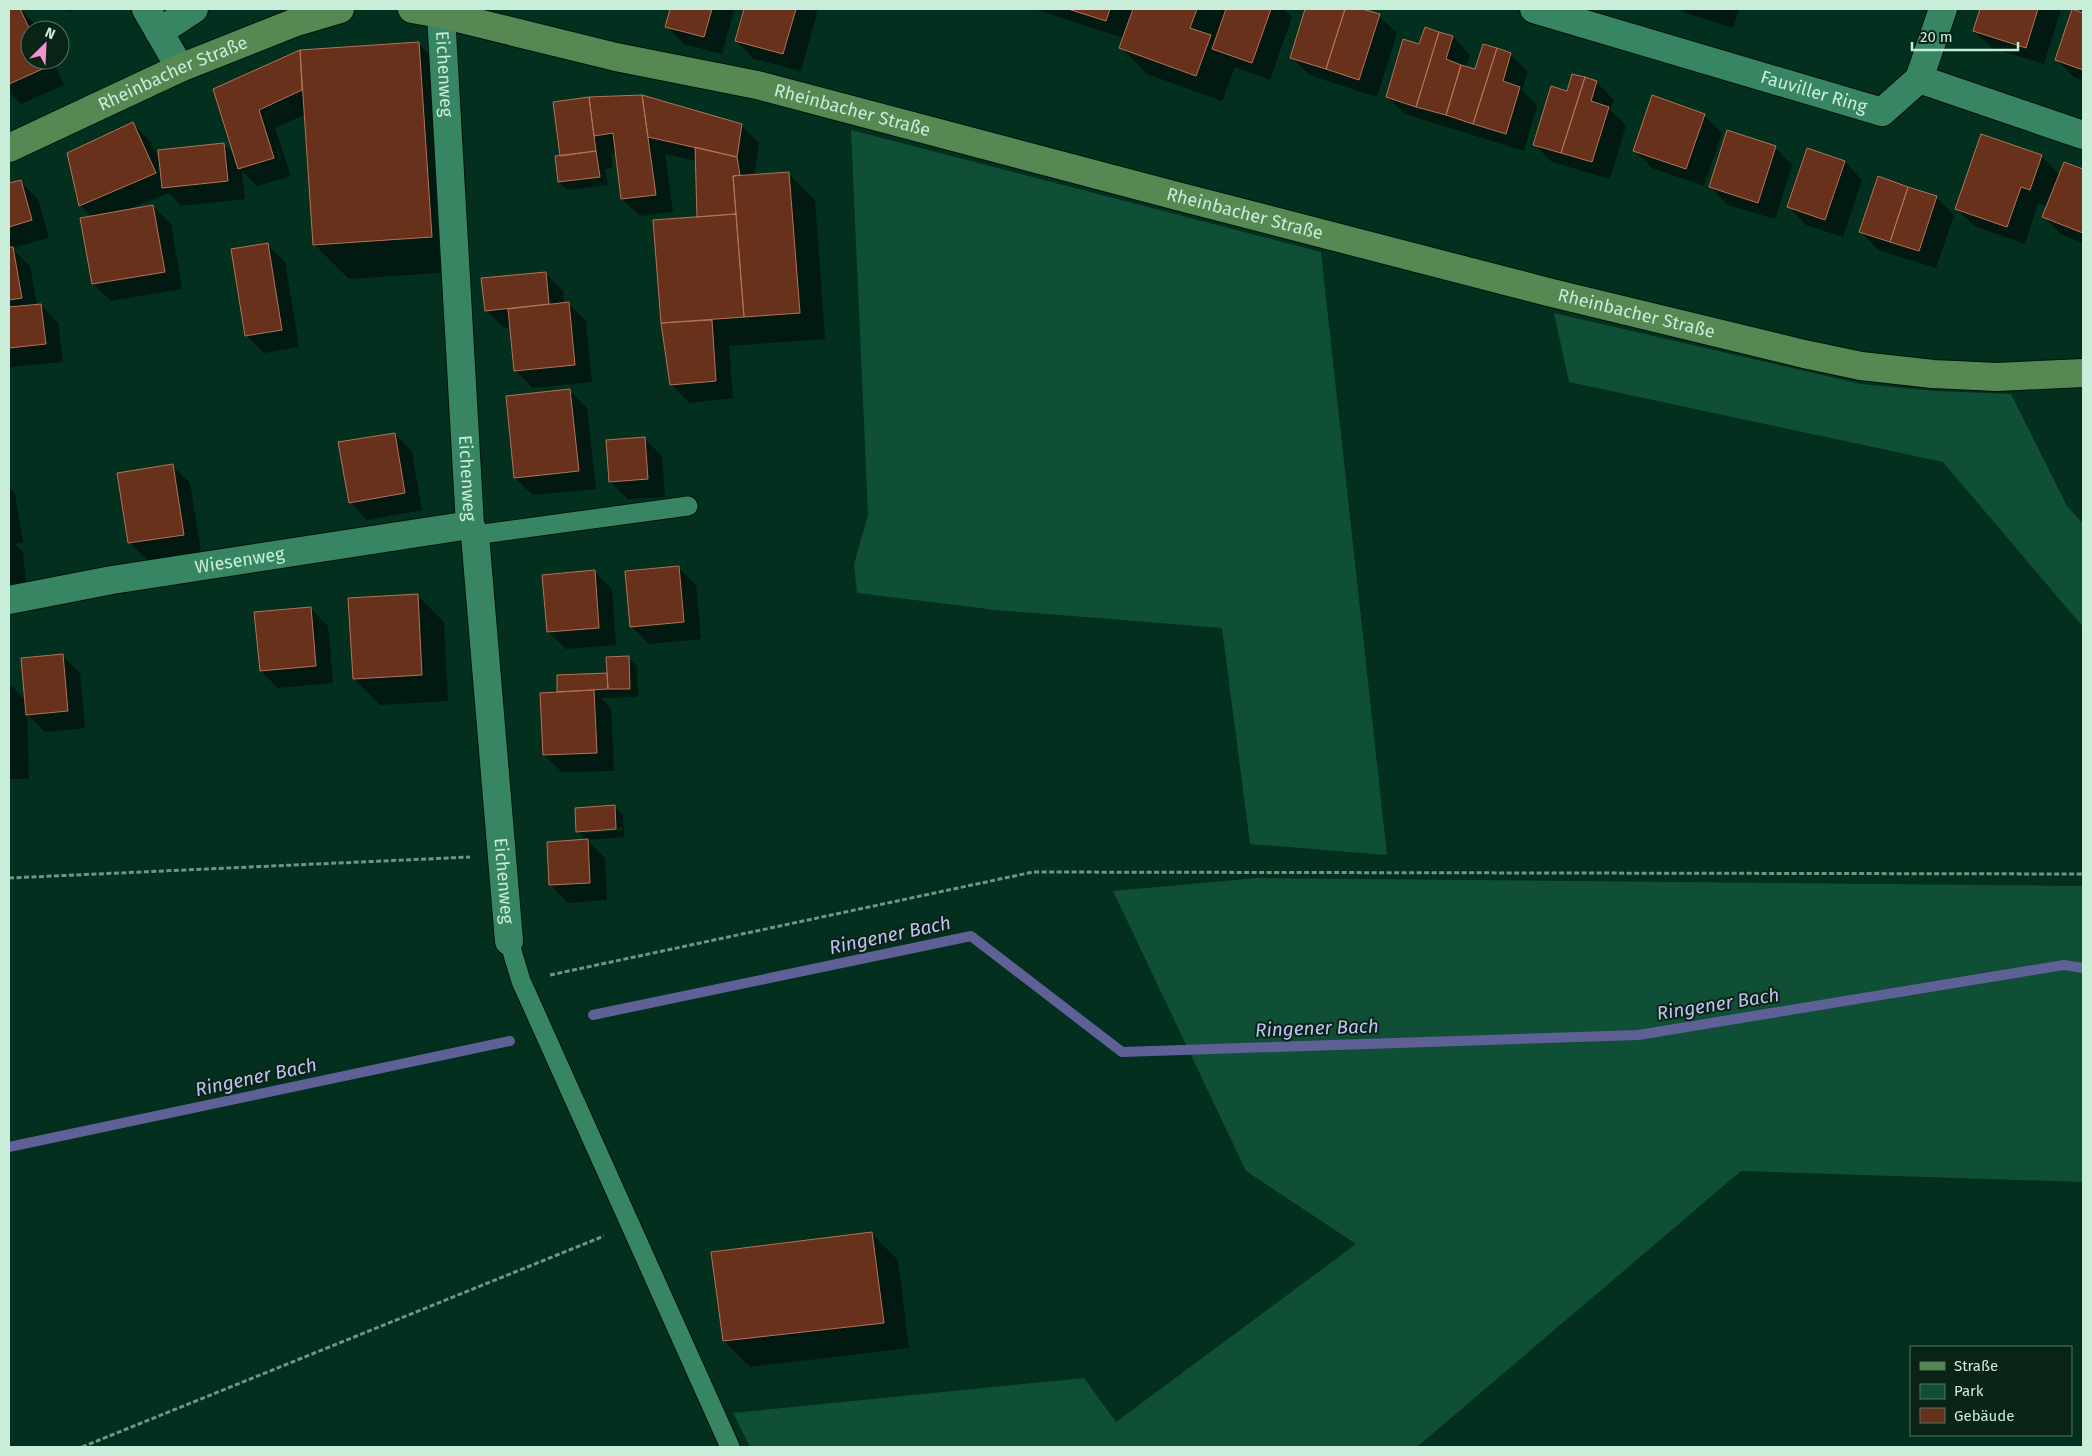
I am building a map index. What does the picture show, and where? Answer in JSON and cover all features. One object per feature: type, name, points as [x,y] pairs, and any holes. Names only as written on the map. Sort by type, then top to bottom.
[{"type":"main road","name":"Rheinbacher Straße","points":[[9,148],[180,68],[296,22],[340,9]]},
{"type":"main road","name":"Rheinbacher Straße","points":[[412,9],[616,57],[756,84],[1548,292],[1804,354],[1861,366],[1933,374],[1997,377],[2083,373]]},
{"type":"street","points":[[180,68],[152,20],[194,9]]},
{"type":"street","name":"Fauviller Ring","points":[[1534,9],[1882,112],[1919,79]]},
{"type":"street","points":[[1943,9],[1919,79],[2083,134]]},
{"type":"street","name":"Eichenweg","points":[[426,11],[503,855],[509,941]]},
{"type":"street","name":"Wiesenweg","points":[[9,600],[112,580],[473,530]]},
{"type":"lane","points":[[473,530],[688,506]]},
{"type":"lane","points":[[509,941],[521,981],[730,1447]]},
{"type":"path","points":[[9,878],[503,855]]},
{"type":"path","points":[[521,981],[1033,872],[2083,874]]},
{"type":"path","points":[[82,1447],[630,1225]]},
{"type":"green space","points":[[851,130],[1321,252],[1387,855],[1250,844],[1222,628],[996,610],[857,593],[854,564],[868,515]]},
{"type":"green space","points":[[1554,313],[1861,384],[1936,391],[2011,394],[2067,506],[2083,524],[2083,627],[1943,462],[1569,382]]},
{"type":"green space","points":[[1257,878],[2083,886],[2083,1182],[1741,1171],[1417,1447],[750,1447],[733,1413],[1084,1378],[1116,1422],[1356,1244],[1246,1171],[1113,891]]},
{"type":"building","points":[[20,9],[25,20],[20,20],[20,70],[40,70],[9,84],[9,10]]},
{"type":"building","points":[[670,9],[712,9],[704,37],[665,27]]},
{"type":"building","points":[[744,9],[796,9],[783,54],[735,41]]},
{"type":"building","points":[[1068,9],[1110,9],[1106,21]]},
{"type":"building","points":[[1133,9],[1197,9],[1190,28],[1211,35],[1196,76],[1119,48]]},
{"type":"building","points":[[1226,9],[1271,9],[1252,63],[1212,49]]},
{"type":"building","points":[[1305,9],[1345,9],[1326,69],[1290,58]]},
{"type":"building","points":[[1345,9],[1362,9],[1380,14],[1359,80],[1326,69]]},
{"type":"building","points":[[1980,9],[2038,9],[2026,48],[1973,31]]},
{"type":"building","points":[[2072,9],[2083,13],[2083,70],[2055,60]]},
{"type":"building","points":[[1425,27],[1439,32],[1416,107],[1386,97],[1403,39],[1419,44]]},
{"type":"building","points":[[1439,32],[1453,36],[1446,59],[1461,65],[1446,115],[1416,107]]},
{"type":"building","points":[[419,42],[432,237],[313,245],[300,50]]},
{"type":"building","points":[[1483,44],[1497,48],[1473,124],[1446,115],[1461,65],[1475,69]]},
{"type":"building","points":[[1497,48],[1511,53],[1503,81],[1520,87],[1506,134],[1473,124]]},
{"type":"building","points":[[300,50],[302,90],[259,110],[274,158],[238,169],[213,89]]},
{"type":"building","points":[[1572,74],[1585,77],[1561,153],[1533,145],[1551,86],[1567,91]]},
{"type":"building","points":[[1585,77],[1597,81],[1591,101],[1609,107],[1592,162],[1561,153]]},
{"type":"building","points":[[642,95],[742,124],[737,157],[648,137]]},
{"type":"building","points":[[642,95],[656,195],[621,199],[613,133],[594,136],[589,97]]},
{"type":"building","points":[[1652,95],[1705,114],[1686,169],[1633,151]]},
{"type":"building","points":[[589,97],[596,151],[560,156],[553,102]]},
{"type":"building","points":[[133,122],[156,173],[79,206],[67,153]]},
{"type":"building","points":[[1727,130],[1776,146],[1758,203],[1709,187]]},
{"type":"building","points":[[1981,134],[2042,155],[2030,190],[2021,187],[2007,227],[1955,209]]},
{"type":"building","points":[[224,143],[228,181],[162,188],[158,150]]},
{"type":"building","points":[[695,147],[737,157],[740,175],[733,176],[736,214],[697,217]]},
{"type":"building","points":[[1807,148],[1845,161],[1825,220],[1787,207]]},
{"type":"building","points":[[596,151],[600,177],[558,182],[555,156]]},
{"type":"building","points":[[2064,162],[2083,169],[2083,233],[2042,217]]},
{"type":"building","points":[[789,172],[800,313],[744,317],[733,176]]},
{"type":"building","points":[[1878,176],[1908,187],[1890,242],[1859,232]]},
{"type":"building","points":[[21,180],[32,220],[9,227],[9,183]]},
{"type":"building","points":[[1908,187],[1937,196],[1919,251],[1890,242]]},
{"type":"building","points":[[153,205],[165,272],[92,284],[80,218]]},
{"type":"building","points":[[736,214],[744,317],[661,323],[653,220]]},
{"type":"building","points":[[268,243],[282,330],[245,336],[231,249]]},
{"type":"building","points":[[9,247],[13,247],[22,298],[9,300]]},
{"type":"building","points":[[546,272],[549,304],[485,311],[481,278]]},
{"type":"building","points":[[569,302],[575,365],[514,371],[508,309]]},
{"type":"building","points":[[41,304],[46,344],[9,348],[9,307]]},
{"type":"building","points":[[712,320],[716,381],[670,385],[661,323]]},
{"type":"building","points":[[570,389],[579,471],[514,478],[506,396]]},
{"type":"building","points":[[395,433],[405,493],[349,503],[338,442]]},
{"type":"building","points":[[645,437],[648,479],[609,482],[606,440]]},
{"type":"building","points":[[173,464],[184,535],[128,543],[117,473]]},
{"type":"building","points":[[679,566],[684,622],[630,627],[625,571]]},
{"type":"building","points":[[595,570],[599,628],[547,632],[542,575]]},
{"type":"building","points":[[418,594],[422,675],[353,679],[348,598]]},
{"type":"building","points":[[311,607],[316,666],[260,671],[254,612]]},
{"type":"building","points":[[63,654],[68,711],[26,715],[21,658]]},
{"type":"building","points":[[629,656],[630,689],[608,689],[606,657]]},
{"type":"building","points":[[607,673],[608,689],[557,692],[557,675]]},
{"type":"building","points":[[594,690],[597,753],[543,755],[540,693]]},
{"type":"building","points":[[615,805],[616,829],[576,832],[575,808]]},
{"type":"building","points":[[588,839],[590,883],[549,885],[547,842]]},
{"type":"building","points":[[872,1232],[884,1323],[723,1341],[711,1252]]},
{"type":"waterway","name":"Ringener Bach","points":[[593,1015],[971,936],[1122,1052],[1638,1035],[2064,965],[2083,968]]},
{"type":"waterway","name":"Ringener Bach","points":[[9,1147],[510,1041]]}]
